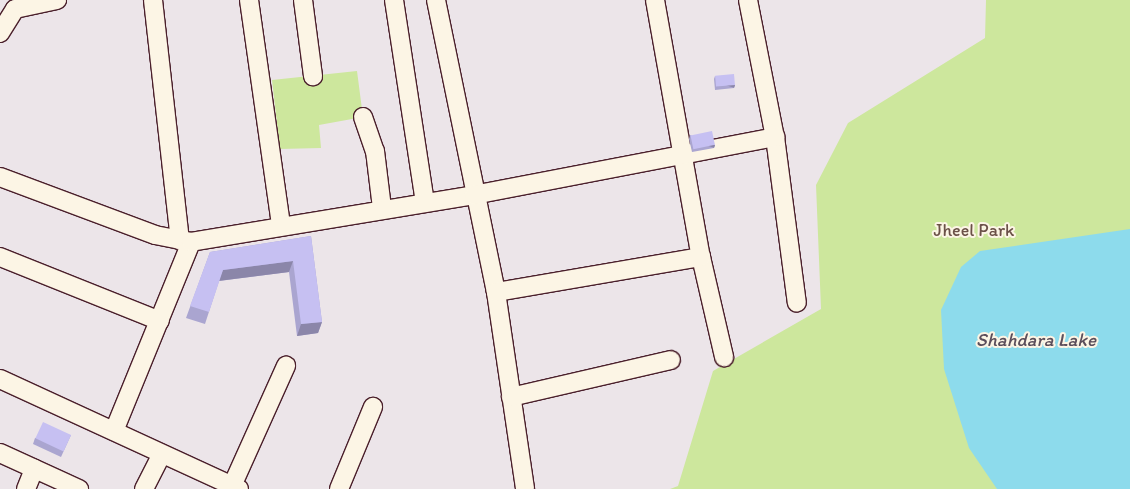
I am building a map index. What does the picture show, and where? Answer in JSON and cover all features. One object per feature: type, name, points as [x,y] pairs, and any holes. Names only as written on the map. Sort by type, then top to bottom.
[{"type":"street","points":[[0,33],[15,9],[57,0]]},
{"type":"street","points":[[114,431],[160,321],[185,241],[153,0]]},
{"type":"street","points":[[249,0],[281,224]]},
{"type":"street","points":[[303,0],[313,76]]},
{"type":"street","points":[[394,0],[425,202]]},
{"type":"street","points":[[436,0],[474,195],[496,292],[525,489]]},
{"type":"street","points":[[655,0],[701,257],[724,356]]},
{"type":"street","points":[[748,0],[776,138],[797,303]]},
{"type":"street","points":[[363,117],[375,151],[382,208]]},
{"type":"street","points":[[0,177],[94,214],[155,235],[185,241],[281,224],[474,195],[776,138]]},
{"type":"street","points":[[0,257],[160,321]]},
{"type":"street","points":[[496,292],[701,257]]},
{"type":"street","points":[[510,397],[671,360]]},
{"type":"street","points":[[0,378],[236,487],[286,366]]},
{"type":"street","points":[[339,489],[373,407]]},
{"type":"street","points":[[0,453],[79,489]]},
{"type":"street","points":[[144,489],[162,454]]},
{"type":"street","points":[[26,489],[34,469]]},
{"type":"green space","name":"Jheel Park","points":[[986,0],[1130,0],[1130,489],[670,489],[678,486],[713,371],[821,309],[816,185],[848,123],[985,38]]},
{"type":"green space","points":[[357,71],[363,117],[319,125],[321,148],[280,149],[272,80]]},
{"type":"water","name":"Shahdara Lake","points":[[1130,229],[1130,489],[997,489],[969,448],[944,369],[941,310],[961,267],[980,251]]},
{"type":"building","points":[[734,74],[735,85],[716,87],[715,76]]},
{"type":"building","points":[[712,131],[715,145],[693,149],[690,136]]},
{"type":"building","points":[[311,236],[322,322],[301,324],[293,261],[223,270],[209,312],[190,306],[210,252]]},
{"type":"building","points":[[43,422],[71,435],[63,451],[35,438]]}]
